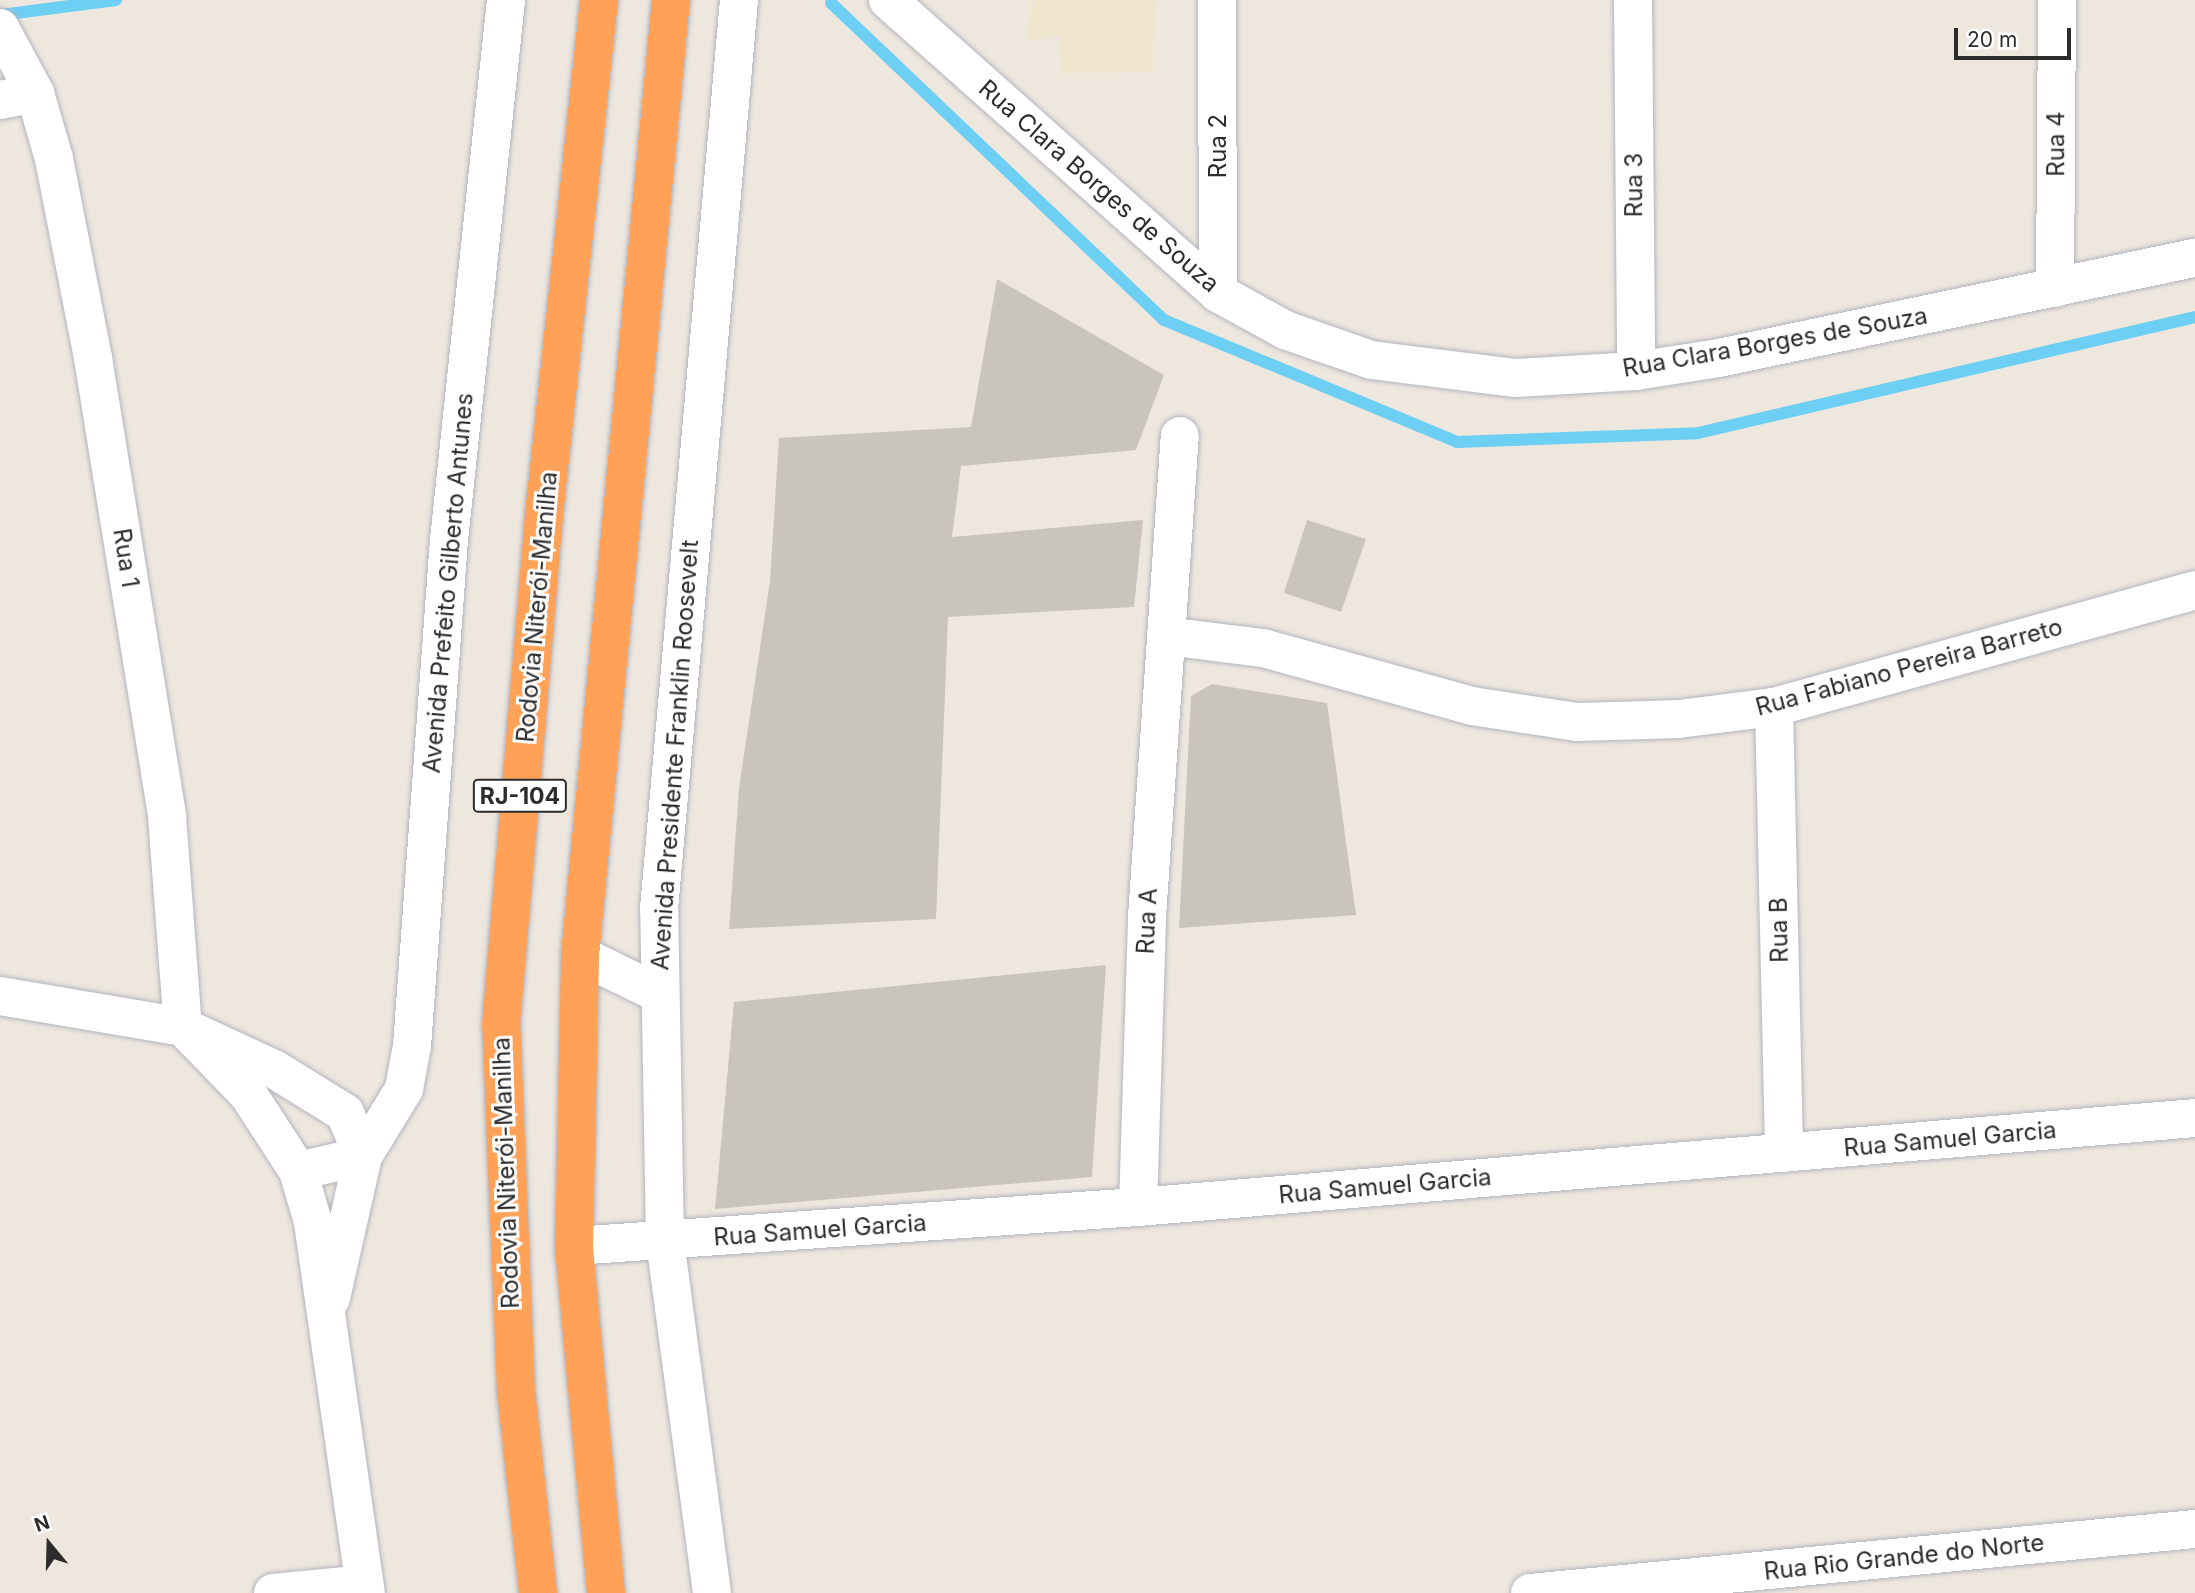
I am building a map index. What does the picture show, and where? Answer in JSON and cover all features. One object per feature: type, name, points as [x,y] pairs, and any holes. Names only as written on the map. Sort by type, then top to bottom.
[{"type":"highway","name":"Rodovia Niterói-Manilha","points":[[538,1593],[516,1391],[501,1026],[544,515],[599,0]]},
{"type":"highway","name":"RJ-104","points":[[606,1593],[574,1246],[580,955],[671,0]]},
{"type":"street","name":"Avenida Prefeito Gilberto Antunes","points":[[327,1332],[336,1264],[354,1215],[363,1156],[404,1089],[412,1046],[449,540],[506,0]]},
{"type":"street","name":"Avenida Presidente Franklin Roosevelt","points":[[712,1593],[665,1242],[658,993],[659,909],[739,0]]},
{"type":"street","name":"Rua Clara Borges de Souza","points":[[888,0],[1218,293],[1285,330],[1371,360],[1516,378],[1636,371],[2195,258]]},
{"type":"street","name":"Rua 2","points":[[1217,0],[1218,293]]},
{"type":"street","name":"Rua 3","points":[[1633,0],[1636,371]]},
{"type":"street","name":"Rua 4","points":[[2055,288],[2057,0]]},
{"type":"street","name":"Rua 1","points":[[0,28],[19,87],[54,159],[93,358],[167,816],[183,1027]]},
{"type":"street","name":"Rua A","points":[[1138,1207],[1147,917],[1180,436]]},
{"type":"street","name":"Rua Fabiano Pereira Barreto","points":[[1166,636],[1263,648],[1472,706],[1577,722],[1679,719],[1774,707],[2195,590]]},
{"type":"street","name":"Rua B","points":[[1774,707],[1784,1153]]},
{"type":"street","points":[[580,955],[658,993]]},
{"type":"street","points":[[0,996],[183,1027],[274,1069],[345,1113],[363,1156],[299,1171]]},
{"type":"street","name":"Avenida Prefeito Gilberto Antunes","points":[[183,1027],[248,1094],[299,1171],[313,1222],[365,1588]]},
{"type":"street","name":"Rua Samuel Garcia","points":[[574,1246],[665,1242],[1138,1207],[2195,1118]]},
{"type":"street","name":"Rua Rio Grande do Norte","points":[[1530,1593],[2195,1529]]},
{"type":"street","points":[[273,1593],[365,1588]]},
{"type":"shaded area","points":[[1031,0],[1156,0],[1153,72],[1062,73],[1059,36],[1027,41]]},
{"type":"building","points":[[997,279],[1164,375],[1136,450],[961,466],[952,537],[1143,520],[1134,607],[948,617],[936,919],[729,929],[739,788],[770,581],[779,438],[971,427]]},
{"type":"building","points":[[1307,520],[1366,539],[1341,612],[1284,593]]},
{"type":"building","points":[[1212,684],[1327,703],[1356,915],[1179,928],[1191,696]]},
{"type":"building","points":[[1106,965],[1092,1177],[715,1209],[734,1002]]},
{"type":"waterway","points":[[0,15],[116,0]]},
{"type":"waterway","points":[[831,3],[1164,320],[1457,442],[1698,433],[2195,317]]}]
